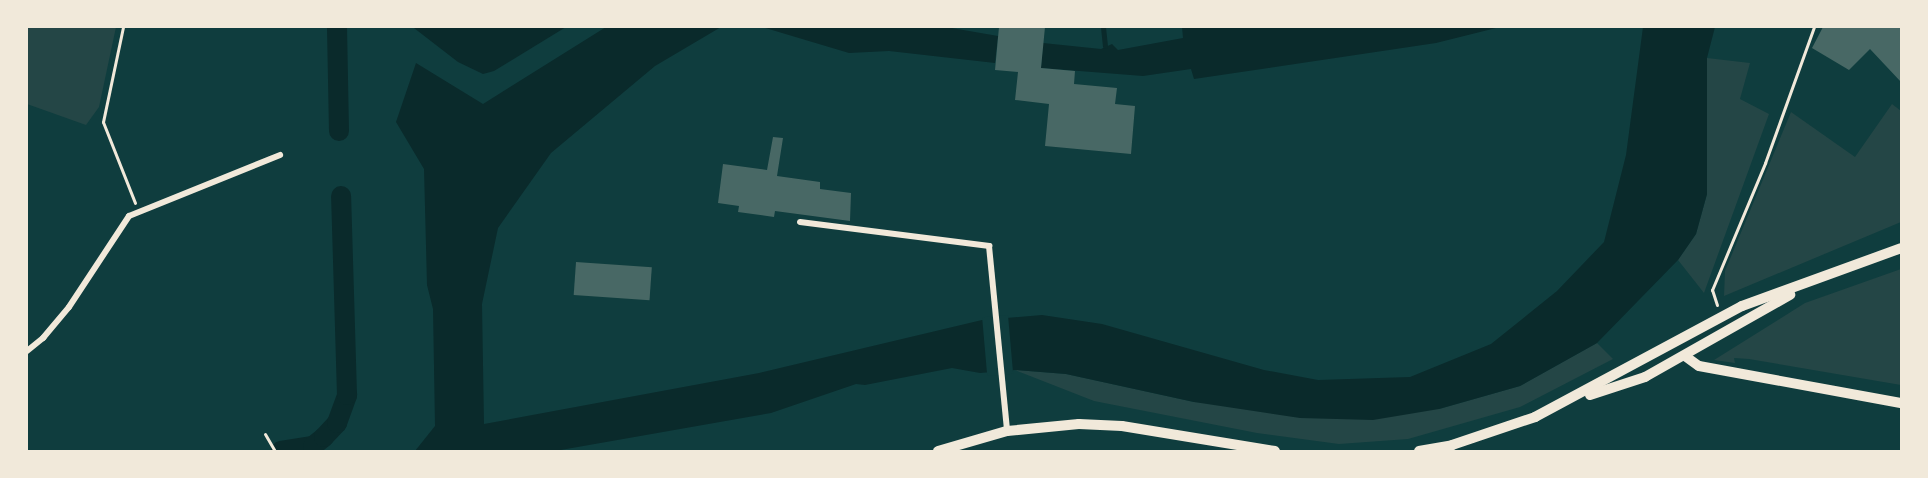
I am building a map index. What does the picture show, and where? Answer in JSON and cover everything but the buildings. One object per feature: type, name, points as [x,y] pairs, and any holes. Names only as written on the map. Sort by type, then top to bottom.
[{"type":"street","points":[[27,351],[43,338],[69,307],[129,216],[280,155]]},
{"type":"street","points":[[801,222],[989,246],[1007,431]]},
{"type":"street","points":[[1564,404],[1742,306],[1901,248]]},
{"type":"street","points":[[1419,451],[1497,431],[1564,404],[1645,377],[1810,283]]},
{"type":"street","points":[[1685,356],[1699,366],[1825,386],[1901,403]]},
{"type":"street","points":[[938,451],[1007,431],[1104,425],[1275,451]]},
{"type":"path","points":[[123,27],[103,122],[138,211]]},
{"type":"path","points":[[1719,309],[1712,290],[1765,163],[1814,27]]},
{"type":"path","points":[[264,434],[275,451]]},
{"type":"shaded area","points":[[27,27],[116,27],[99,107],[86,125],[27,104]]},
{"type":"shaded area","points":[[566,27],[494,71],[483,74],[458,62],[414,28]]},
{"type":"shaded area","points":[[606,27],[721,27],[655,66],[551,153],[498,228],[482,304],[484,424],[759,373],[982,320],[1042,315],[1102,324],[1264,370],[1318,380],[1410,377],[1491,344],[1557,291],[1604,242],[1626,155],[1643,27],[1715,27],[1707,58],[1707,194],[1696,234],[1678,260],[1597,343],[1520,386],[1439,409],[1373,420],[1300,418],[1194,402],[1066,374],[1015,370],[980,373],[952,368],[865,385],[856,384],[771,413],[555,451],[415,451],[435,426],[433,309],[427,285],[424,169],[396,122],[416,63],[483,104]]},
{"type":"shaded area","points":[[762,27],[946,27],[998,36],[995,63],[889,51],[849,53]]},
{"type":"shaded area","points":[[1182,27],[1500,27],[1436,43],[1194,79],[1191,69],[1143,76],[1041,68],[1043,43],[1101,49],[1112,44],[1118,50],[1183,38]]},
{"type":"shaded area","points":[[1707,58],[1750,63],[1740,99],[1769,114],[1704,293],[1678,260],[1696,234],[1707,194]]},
{"type":"shaded area","points":[[1892,104],[1901,111],[1901,222],[1724,296],[1725,271],[1791,112],[1855,157]]},
{"type":"shaded area","points":[[1901,269],[1901,385],[1749,359],[1734,358],[1735,363],[1714,360],[1805,303]]},
{"type":"shaded area","points":[[1597,343],[1613,359],[1520,407],[1408,439],[1339,444],[1257,433],[1094,401],[1015,370],[1066,374],[1194,402],[1439,409],[1520,386]]},
{"type":"pier","points":[[1008,315],[1013,374],[987,376],[982,317]]},
{"type":"waterway","points":[[337,27],[339,131]]},
{"type":"waterway","points":[[1103,27],[1105,46]]},
{"type":"waterway","points":[[281,451],[313,446],[324,437],[337,423],[347,395],[341,196]]}]
